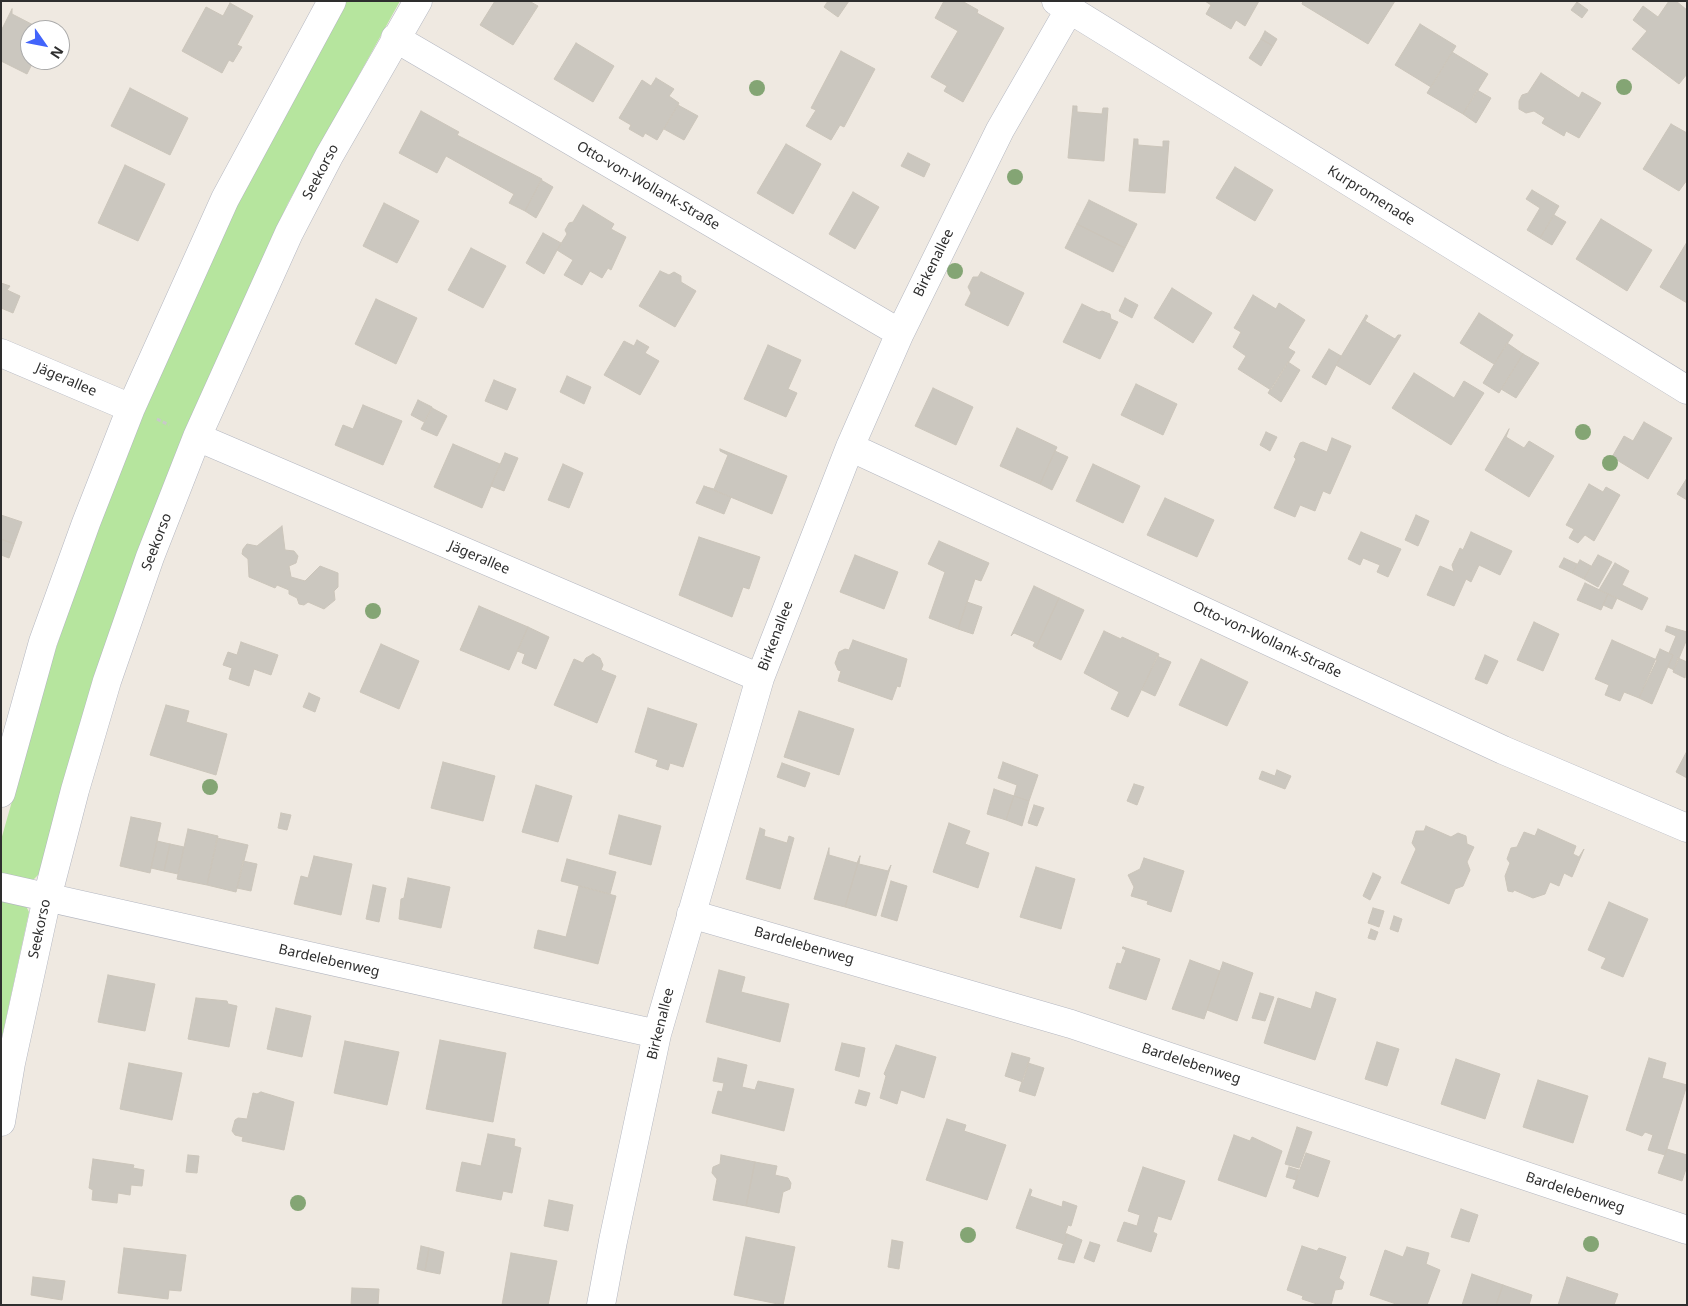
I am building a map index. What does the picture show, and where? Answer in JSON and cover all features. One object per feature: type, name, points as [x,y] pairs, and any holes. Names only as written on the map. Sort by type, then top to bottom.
[{"type":"street","points":[[1,793],[44,642],[86,523],[131,408],[225,199],[332,1]]},
{"type":"street","name":"Seekorso","points":[[1,1122],[11,1063],[47,898],[75,790],[108,681],[150,557],[197,437],[290,233],[329,156],[395,38],[418,1]]},
{"type":"street","name":"Birkenallee","points":[[601,1305],[612,1241],[657,1034],[760,678],[850,447],[900,333],[1062,5]]},
{"type":"street","name":"Kurpromenade","points":[[1062,5],[1687,390]]},
{"type":"street","name":"Otto-von-Wollank-Straße","points":[[395,38],[900,333]]},
{"type":"street","name":"Jägerallee","points":[[1,354],[131,408]]},
{"type":"street","name":"Jägerallee","points":[[197,437],[760,678]]},
{"type":"street","name":"Otto-von-Wollank-Straße","points":[[850,447],[1503,750],[1687,828]]},
{"type":"street","name":"Bardelebenweg","points":[[1,887],[657,1034]]},
{"type":"street","name":"Bardelebenweg","points":[[691,914],[1071,1024],[1687,1230]]},
{"type":"path","points":[[131,408],[197,437]]},
{"type":"green space","points":[[346,1],[400,1],[288,203],[197,404],[68,770],[39,874],[31,882],[1,876],[1,840],[52,660],[84,565],[149,396],[218,243],[299,84]]},
{"type":"green space","points":[[1,899],[26,906],[29,912],[1,1042]]},
{"type":"building","points":[[495,1],[529,1],[538,6],[513,45],[480,25]]},
{"type":"building","points":[[828,1],[849,1],[838,17],[824,7]]},
{"type":"building","points":[[944,1],[962,1],[978,10],[977,13],[1004,28],[963,102],[944,91],[947,86],[931,77],[958,31],[935,18]]},
{"type":"building","points":[[1205,1],[1259,1],[1245,26],[1236,20],[1231,29],[1206,14],[1211,5]]},
{"type":"building","points":[[1303,1],[1395,1],[1368,44],[1302,4]]},
{"type":"building","points":[[1669,1],[1676,1],[1687,10],[1687,74],[1679,84],[1632,49],[1647,31],[1633,20],[1643,6],[1658,17]]},
{"type":"building","points":[[1577,2],[1588,10],[1582,18],[1571,10]]},
{"type":"building","points":[[230,3],[253,16],[237,45],[242,47],[233,62],[229,60],[222,73],[182,51],[206,7],[223,16]]},
{"type":"building","points":[[12,9],[12,14],[24,20],[20,20],[20,70],[29,70],[27,74],[1,61],[1,31]]},
{"type":"building","points":[[1420,24],[1456,46],[1431,87],[1395,65]]},
{"type":"building","points":[[1265,31],[1277,39],[1273,46],[1261,39]]},
{"type":"building","points":[[1261,39],[1273,46],[1261,66],[1249,58]]},
{"type":"building","points":[[576,43],[614,66],[593,102],[554,79]]},
{"type":"building","points":[[841,51],[875,69],[844,127],[840,125],[831,140],[806,126],[816,110],[811,108]]},
{"type":"building","points":[[1452,52],[1488,74],[1463,114],[1427,93]]},
{"type":"building","points":[[1541,73],[1579,98],[1582,92],[1601,103],[1579,138],[1566,131],[1564,136],[1542,123],[1545,118],[1534,111],[1526,113],[1519,109],[1519,101],[1522,95],[1528,93]]},
{"type":"building","points":[[656,78],[674,89],[669,96],[679,103],[657,140],[645,133],[643,137],[629,129],[631,125],[619,118],[642,80],[651,86]]},
{"type":"building","points":[[130,88],[188,118],[170,155],[111,126]]},
{"type":"building","points":[[1477,90],[1491,98],[1476,123],[1463,114]]},
{"type":"building","points":[[678,105],[698,116],[684,140],[664,129]]},
{"type":"building","points":[[1073,106],[1077,106],[1077,112],[1102,114],[1103,108],[1108,108],[1104,161],[1068,158]]},
{"type":"building","points":[[421,111],[459,132],[457,135],[542,179],[525,211],[509,203],[514,194],[446,156],[437,173],[399,153]]},
{"type":"building","points":[[1671,124],[1687,133],[1687,180],[1679,191],[1643,169]]},
{"type":"building","points":[[1134,139],[1138,139],[1138,145],[1163,147],[1163,141],[1169,141],[1165,193],[1129,191]]},
{"type":"building","points":[[786,144],[821,164],[793,214],[757,193]]},
{"type":"building","points":[[908,153],[930,164],[924,177],[901,166]]},
{"type":"building","points":[[125,165],[165,184],[138,241],[98,223]]},
{"type":"building","points":[[1235,167],[1273,190],[1255,221],[1216,198]]},
{"type":"building","points":[[541,180],[553,187],[536,218],[525,211]]},
{"type":"building","points":[[1532,190],[1559,206],[1540,238],[1527,230],[1540,208],[1526,199]]},
{"type":"building","points":[[853,192],[879,207],[855,249],[829,234]]},
{"type":"building","points":[[1089,200],[1137,224],[1125,248],[1077,224]]},
{"type":"building","points":[[384,203],[419,221],[397,263],[363,246]]},
{"type":"building","points":[[583,205],[614,224],[611,229],[626,237],[611,270],[608,268],[602,278],[590,271],[582,285],[564,275],[573,260],[557,250],[567,234],[565,230],[569,223],[573,222]]},
{"type":"building","points":[[1554,215],[1566,222],[1552,245],[1540,238]]},
{"type":"building","points":[[1601,219],[1652,250],[1627,291],[1576,259]]},
{"type":"building","points":[[1077,224],[1125,248],[1113,272],[1065,248]]},
{"type":"building","points":[[543,233],[561,243],[544,274],[526,263]]},
{"type":"building","points":[[1687,242],[1687,303],[1660,287]]},
{"type":"building","points":[[471,248],[506,266],[483,308],[448,290]]},
{"type":"building","points":[[660,271],[669,275],[674,272],[681,276],[681,282],[696,291],[675,327],[639,306]]},
{"type":"building","points":[[981,272],[1024,293],[1008,326],[965,305],[971,293],[968,287],[973,277],[978,277]]},
{"type":"building","points":[[1,283],[10,286],[7,290],[20,296],[13,313],[1,308]]},
{"type":"building","points":[[1172,288],[1212,313],[1193,343],[1154,318]]},
{"type":"building","points":[[1253,295],[1276,309],[1279,303],[1305,320],[1288,348],[1295,352],[1271,390],[1238,369],[1246,356],[1233,347],[1241,332],[1234,328]]},
{"type":"building","points":[[1125,298],[1138,305],[1132,318],[1119,311]]},
{"type":"building","points":[[376,299],[417,318],[396,364],[355,344]]},
{"type":"building","points":[[1082,304],[1099,312],[1102,311],[1110,314],[1111,319],[1118,322],[1100,359],[1063,342]]},
{"type":"building","points":[[1479,313],[1513,335],[1494,364],[1460,343]]},
{"type":"building","points":[[1366,315],[1368,316],[1365,321],[1395,339],[1398,335],[1401,335],[1370,385],[1336,365]]},
{"type":"building","points":[[637,340],[649,347],[645,353],[659,361],[640,395],[604,375],[624,341],[634,346]]},
{"type":"building","points":[[1507,343],[1523,354],[1499,393],[1483,383]]},
{"type":"building","points":[[768,345],[801,360],[788,389],[797,393],[786,417],[744,399]]},
{"type":"building","points":[[1329,349],[1341,356],[1326,385],[1312,377]]},
{"type":"building","points":[[1523,354],[1539,363],[1516,398],[1501,389]]},
{"type":"building","points":[[1288,362],[1300,370],[1281,402],[1268,393]]},
{"type":"building","points":[[1414,373],[1454,398],[1464,381],[1484,393],[1451,445],[1392,408]]},
{"type":"building","points":[[567,376],[591,387],[584,404],[560,392]]},
{"type":"building","points":[[494,380],[516,389],[507,410],[485,401]]},
{"type":"building","points":[[1136,384],[1177,404],[1163,435],[1121,415]]},
{"type":"building","points":[[933,388],[973,407],[956,445],[915,426]]},
{"type":"building","points":[[418,400],[432,407],[424,422],[411,415]]},
{"type":"building","points":[[363,405],[402,421],[383,465],[335,445],[343,425],[353,429]]},
{"type":"building","points":[[432,408],[447,416],[437,436],[421,429]]},
{"type":"building","points":[[1644,422],[1672,438],[1648,479],[1612,457],[1624,436],[1633,441]]},
{"type":"building","points":[[1017,428],[1057,447],[1040,484],[1000,466]]},
{"type":"building","points":[[1509,429],[1506,437],[1524,448],[1529,441],[1554,456],[1529,497],[1485,470]]},
{"type":"building","points":[[1266,432],[1277,437],[1270,451],[1260,445]]},
{"type":"building","points":[[1332,438],[1351,446],[1330,494],[1323,491],[1315,511],[1300,505],[1295,517],[1274,508],[1296,459],[1294,457],[1300,443],[1303,442],[1327,452]]},
{"type":"building","points":[[453,444],[500,464],[482,508],[434,487]]},
{"type":"building","points":[[720,449],[787,476],[772,514],[706,487],[714,489],[728,455],[720,451]]},
{"type":"building","points":[[1055,451],[1068,457],[1052,490],[1040,484]]},
{"type":"building","points":[[505,453],[518,458],[504,491],[491,486]]},
{"type":"building","points":[[563,464],[583,473],[569,508],[548,500]]},
{"type":"building","points":[[1093,464],[1140,486],[1123,523],[1076,501]]},
{"type":"building","points":[[1687,478],[1687,500],[1677,494]]},
{"type":"building","points":[[1589,484],[1603,492],[1606,487],[1620,495],[1594,541],[1585,535],[1578,543],[1569,538],[1574,529],[1566,525]]},
{"type":"building","points":[[704,486],[731,497],[724,514],[696,503]]},
{"type":"building","points":[[1165,498],[1214,520],[1197,557],[1147,535]]},
{"type":"building","points":[[1,515],[22,522],[14,544],[1,539]]},
{"type":"building","points":[[1416,515],[1429,521],[1418,546],[1405,540]]},
{"type":"building","points":[[282,526],[285,550],[294,551],[298,556],[296,563],[289,566],[291,577],[305,581],[320,566],[338,573],[338,587],[334,591],[335,600],[324,609],[308,602],[304,605],[299,604],[297,598],[289,594],[289,590],[277,585],[275,588],[249,577],[248,559],[242,554],[243,549],[247,544],[257,546]]},
{"type":"building","points":[[1361,532],[1401,549],[1388,577],[1377,572],[1380,565],[1363,558],[1360,565],[1348,559]]},
{"type":"building","points":[[1471,532],[1512,551],[1500,575],[1479,565],[1471,582],[1466,579],[1454,606],[1427,595],[1440,566],[1454,572],[1452,565],[1460,548],[1463,550]]},
{"type":"building","points":[[699,537],[760,557],[749,589],[743,587],[732,617],[679,595]]},
{"type":"building","points":[[1,539],[14,544],[9,558],[1,555]]},
{"type":"building","points":[[939,541],[989,563],[981,581],[975,579],[958,629],[929,618],[945,572],[928,564]]},
{"type":"building","points":[[855,555],[898,572],[884,609],[840,592]]},
{"type":"building","points":[[1598,555],[1612,562],[1598,587],[1584,579]]},
{"type":"building","points":[[1564,558],[1577,564],[1572,573],[1559,567]]},
{"type":"building","points":[[1580,560],[1591,566],[1584,579],[1572,573]]},
{"type":"building","points":[[1615,563],[1629,571],[1622,585],[1648,598],[1642,610],[1599,590]]},
{"type":"building","points":[[1585,583],[1608,594],[1601,610],[1577,600]]},
{"type":"building","points":[[1034,586],[1059,598],[1036,648],[1033,646],[1035,642],[1014,633],[1011,636]]},
{"type":"building","points":[[1608,594],[1617,598],[1612,609],[1603,605]]},
{"type":"building","points":[[1059,598],[1084,610],[1061,660],[1036,648]]},
{"type":"building","points":[[967,602],[982,607],[973,634],[958,629]]},
{"type":"building","points":[[479,606],[528,627],[509,670],[460,650]]},
{"type":"building","points":[[1534,622],[1559,634],[1543,671],[1517,660]]},
{"type":"building","points":[[1667,626],[1687,632],[1687,639],[1674,670],[1668,667],[1673,655],[1669,653],[1676,636],[1665,631]]},
{"type":"building","points":[[528,627],[549,637],[536,669],[522,663],[525,654],[517,651]]},
{"type":"building","points":[[1104,631],[1159,654],[1128,717],[1111,709],[1119,692],[1084,673]]},
{"type":"building","points":[[853,640],[907,659],[900,687],[897,686],[892,700],[838,681],[841,671],[838,670],[835,663],[839,652],[845,649],[849,650]]},
{"type":"building","points":[[1612,640],[1657,660],[1639,698],[1624,692],[1620,701],[1605,695],[1609,685],[1595,679]]},
{"type":"building","points":[[241,642],[278,655],[271,675],[254,669],[249,686],[229,679],[232,668],[223,665],[228,652],[237,655]]},
{"type":"building","points":[[381,644],[419,661],[399,709],[360,692]]},
{"type":"building","points":[[1660,649],[1673,655],[1652,704],[1639,698]]},
{"type":"building","points":[[593,654],[600,658],[603,665],[601,670],[616,676],[597,723],[554,705],[574,659],[583,663],[586,658]]},
{"type":"building","points":[[1485,655],[1498,661],[1487,684],[1475,679]]},
{"type":"building","points":[[1157,656],[1171,662],[1155,696],[1142,690]]},
{"type":"building","points":[[1678,658],[1687,662],[1685,678],[1673,672]]},
{"type":"building","points":[[1201,659],[1248,682],[1227,726],[1179,705]]},
{"type":"building","points":[[309,693],[320,698],[315,712],[303,707]]},
{"type":"building","points":[[166,705],[189,711],[186,722],[227,734],[216,775],[150,755]]},
{"type":"building","points":[[648,708],[697,724],[683,767],[670,763],[668,770],[656,766],[658,760],[635,752]]},
{"type":"building","points":[[799,711],[854,729],[839,775],[784,757]]},
{"type":"building","points":[[1687,751],[1687,778],[1676,772]]},
{"type":"building","points":[[443,762],[495,776],[483,821],[431,808]]},
{"type":"building","points":[[1003,762],[1038,775],[1029,801],[1014,796],[1017,785],[998,778]]},
{"type":"building","points":[[782,763],[810,773],[805,787],[777,777]]},
{"type":"building","points":[[1277,770],[1291,776],[1285,789],[1259,779],[1262,771],[1275,776]]},
{"type":"building","points":[[1134,784],[1144,787],[1137,805],[1127,801]]},
{"type":"building","points":[[536,785],[572,796],[558,842],[522,832]]},
{"type":"building","points":[[994,789],[1014,796],[1006,820],[987,814]]},
{"type":"building","points":[[1014,796],[1029,801],[1022,826],[1006,820]]},
{"type":"building","points":[[1034,805],[1044,808],[1037,826],[1028,823]]},
{"type":"building","points":[[281,813],[291,815],[287,830],[278,828]]},
{"type":"building","points":[[619,815],[661,826],[651,865],[609,854]]},
{"type":"building","points":[[131,817],[161,823],[150,873],[120,866]]},
{"type":"building","points":[[949,823],[970,831],[965,844],[989,853],[978,888],[933,872]]},
{"type":"building","points":[[1426,826],[1451,837],[1458,833],[1466,836],[1467,844],[1474,847],[1467,862],[1470,870],[1463,886],[1455,889],[1449,904],[1401,883],[1416,849],[1412,843],[1416,831],[1424,831]]},
{"type":"building","points":[[760,828],[765,830],[764,836],[787,843],[789,836],[794,838],[780,889],[746,879]]},
{"type":"building","points":[[188,829],[218,836],[207,885],[177,879]]},
{"type":"building","points":[[1538,829],[1576,846],[1573,854],[1579,857],[1584,849],[1572,877],[1564,873],[1559,886],[1550,882],[1545,894],[1533,898],[1514,890],[1513,892],[1508,891],[1505,876],[1510,863],[1507,859],[1511,848],[1517,847],[1524,832],[1535,836]]},
{"type":"building","points":[[217,838],[248,845],[236,892],[207,885]]},
{"type":"building","points":[[157,841],[170,844],[164,871],[151,868]]},
{"type":"building","points":[[170,844],[184,847],[178,874],[164,871]]},
{"type":"building","points":[[829,848],[829,855],[857,863],[860,856],[845,907],[814,899]]},
{"type":"building","points":[[314,856],[352,864],[341,915],[294,904],[301,876],[308,878]]},
{"type":"building","points":[[860,856],[859,864],[888,871],[891,865],[876,916],[845,907]]},
{"type":"building","points":[[1144,858],[1184,871],[1171,912],[1147,904],[1148,901],[1131,896],[1134,887],[1128,875],[1140,869]]},
{"type":"building","points":[[567,859],[616,872],[610,894],[561,881]]},
{"type":"building","points":[[243,861],[257,864],[251,891],[237,888]]},
{"type":"building","points":[[1036,867],[1075,879],[1061,929],[1020,917]]},
{"type":"building","points":[[1373,873],[1381,877],[1370,900],[1363,896]]},
{"type":"building","points":[[408,878],[450,887],[441,928],[399,919],[401,899],[404,898]]},
{"type":"building","points":[[891,881],[907,886],[897,921],[881,916]]},
{"type":"building","points":[[373,885],[386,888],[379,922],[366,919]]},
{"type":"building","points":[[579,886],[616,896],[598,964],[534,948],[538,930],[566,937]]},
{"type":"building","points":[[1609,902],[1648,919],[1623,977],[1601,968],[1606,958],[1588,950]]},
{"type":"building","points":[[1373,908],[1384,911],[1379,927],[1368,923]]},
{"type":"building","points":[[1394,916],[1402,919],[1398,932],[1390,929]]},
{"type":"building","points":[[1371,929],[1378,932],[1375,940],[1368,938]]},
{"type":"building","points":[[1123,947],[1160,959],[1146,1000],[1109,988],[1117,963],[1121,964],[1126,950]]},
{"type":"building","points":[[1190,960],[1220,971],[1204,1019],[1172,1009]]},
{"type":"building","points":[[1223,962],[1253,973],[1237,1021],[1207,1010]]},
{"type":"building","points":[[719,970],[745,977],[741,992],[789,1004],[780,1042],[706,1022]]},
{"type":"building","points":[[108,975],[155,984],[145,1031],[98,1022]]},
{"type":"building","points":[[1316,992],[1336,999],[1315,1060],[1264,1043],[1278,998],[1311,1009]]},
{"type":"building","points":[[1260,993],[1274,997],[1265,1021],[1252,1018]]},
{"type":"building","points":[[196,998],[227,1001],[228,1004],[237,1006],[229,1047],[188,1039]]},
{"type":"building","points":[[276,1008],[311,1016],[302,1057],[267,1049]]},
{"type":"building","points":[[440,1040],[506,1053],[493,1122],[426,1109]]},
{"type":"building","points":[[345,1041],[399,1052],[387,1105],[334,1093]]},
{"type":"building","points":[[1377,1042],[1399,1049],[1387,1086],[1365,1079]]},
{"type":"building","points":[[842,1043],[865,1048],[859,1077],[835,1070]]},
{"type":"building","points":[[896,1045],[936,1057],[924,1098],[901,1090],[897,1104],[880,1098],[886,1076],[884,1074]]},
{"type":"building","points":[[1012,1053],[1030,1058],[1023,1082],[1005,1076]]},
{"type":"building","points":[[718,1058],[747,1065],[742,1087],[755,1090],[758,1081],[794,1089],[784,1131],[712,1113],[718,1091],[722,1092],[724,1083],[713,1081]]},
{"type":"building","points":[[1649,1058],[1666,1063],[1662,1078],[1687,1085],[1665,1155],[1648,1150],[1653,1135],[1645,1132],[1642,1136],[1626,1130]]},
{"type":"building","points":[[1456,1059],[1500,1074],[1485,1119],[1441,1104]]},
{"type":"building","points":[[129,1063],[182,1073],[172,1120],[120,1109]]},
{"type":"building","points":[[1028,1063],[1044,1068],[1035,1096],[1019,1091]]},
{"type":"building","points":[[1538,1080],[1588,1096],[1573,1143],[1523,1127]]},
{"type":"building","points":[[859,1090],[870,1093],[866,1106],[855,1103]]},
{"type":"building","points":[[261,1092],[294,1102],[284,1150],[242,1141],[243,1137],[235,1135],[232,1131],[235,1120],[238,1118],[247,1119],[253,1093]]},
{"type":"building","points":[[947,1119],[966,1125],[964,1131],[1006,1145],[987,1200],[926,1180]]},
{"type":"building","points":[[1297,1127],[1312,1132],[1299,1168],[1285,1164]]},
{"type":"building","points":[[488,1134],[515,1139],[514,1146],[521,1148],[512,1193],[503,1191],[501,1200],[456,1191],[462,1162],[481,1166]]},
{"type":"building","points":[[1234,1135],[1250,1141],[1252,1137],[1282,1151],[1266,1197],[1218,1180]]},
{"type":"building","points":[[1667,1149],[1687,1155],[1687,1166],[1682,1181],[1658,1173]]},
{"type":"building","points":[[1306,1153],[1330,1161],[1318,1197],[1293,1188]]},
{"type":"building","points":[[188,1155],[199,1156],[197,1173],[186,1172]]},
{"type":"building","points":[[721,1155],[755,1162],[746,1206],[713,1200],[717,1179],[712,1173],[713,1167],[720,1164]]},
{"type":"building","points":[[93,1159],[134,1165],[133,1168],[144,1170],[142,1186],[131,1185],[130,1195],[118,1193],[117,1203],[92,1200],[93,1190],[89,1188]]},
{"type":"building","points":[[755,1162],[777,1166],[775,1175],[788,1178],[791,1183],[790,1189],[783,1192],[779,1213],[746,1206]]},
{"type":"building","points":[[1143,1167],[1185,1181],[1171,1220],[1158,1216],[1153,1232],[1157,1234],[1151,1252],[1117,1241],[1124,1222],[1137,1226],[1140,1215],[1128,1211]]},
{"type":"building","points":[[1289,1167],[1299,1170],[1296,1180],[1286,1177]]},
{"type":"building","points":[[1030,1189],[1032,1190],[1030,1196],[1062,1207],[1063,1201],[1077,1206],[1071,1226],[1068,1225],[1064,1244],[1016,1228]]},
{"type":"building","points":[[549,1200],[573,1205],[568,1231],[544,1226]]},
{"type":"building","points":[[1461,1209],[1478,1215],[1469,1242],[1451,1237]]},
{"type":"building","points":[[1067,1234],[1082,1240],[1074,1263],[1058,1259]]},
{"type":"building","points":[[746,1237],[795,1247],[783,1305],[734,1295]]},
{"type":"building","points":[[892,1240],[903,1242],[899,1269],[888,1267]]},
{"type":"building","points":[[1090,1242],[1100,1245],[1094,1262],[1084,1258]]},
{"type":"building","points":[[421,1246],[429,1248],[425,1271],[417,1269]]},
{"type":"building","points":[[1302,1246],[1317,1251],[1319,1248],[1346,1257],[1339,1278],[1344,1282],[1342,1289],[1335,1290],[1331,1305],[1320,1305],[1302,1299],[1303,1296],[1287,1290]]},
{"type":"building","points":[[1407,1247],[1429,1253],[1426,1264],[1440,1270],[1427,1305],[1399,1305],[1370,1295],[1385,1250],[1403,1257]]},
{"type":"building","points":[[124,1248],[186,1255],[181,1291],[169,1290],[168,1299],[118,1293]]},
{"type":"building","points":[[429,1248],[444,1252],[440,1274],[425,1271]]},
{"type":"building","points":[[511,1253],[557,1261],[548,1305],[502,1305]]},
{"type":"building","points":[[1472,1274],[1503,1285],[1496,1305],[1462,1305]]},
{"type":"building","points":[[33,1277],[65,1281],[62,1300],[31,1295]]},
{"type":"building","points":[[1567,1277],[1618,1294],[1614,1305],[1558,1305]]},
{"type":"building","points":[[1503,1285],[1532,1295],[1529,1305],[1496,1305]]},
{"type":"building","points":[[352,1288],[379,1289],[378,1305],[351,1305]]}]
